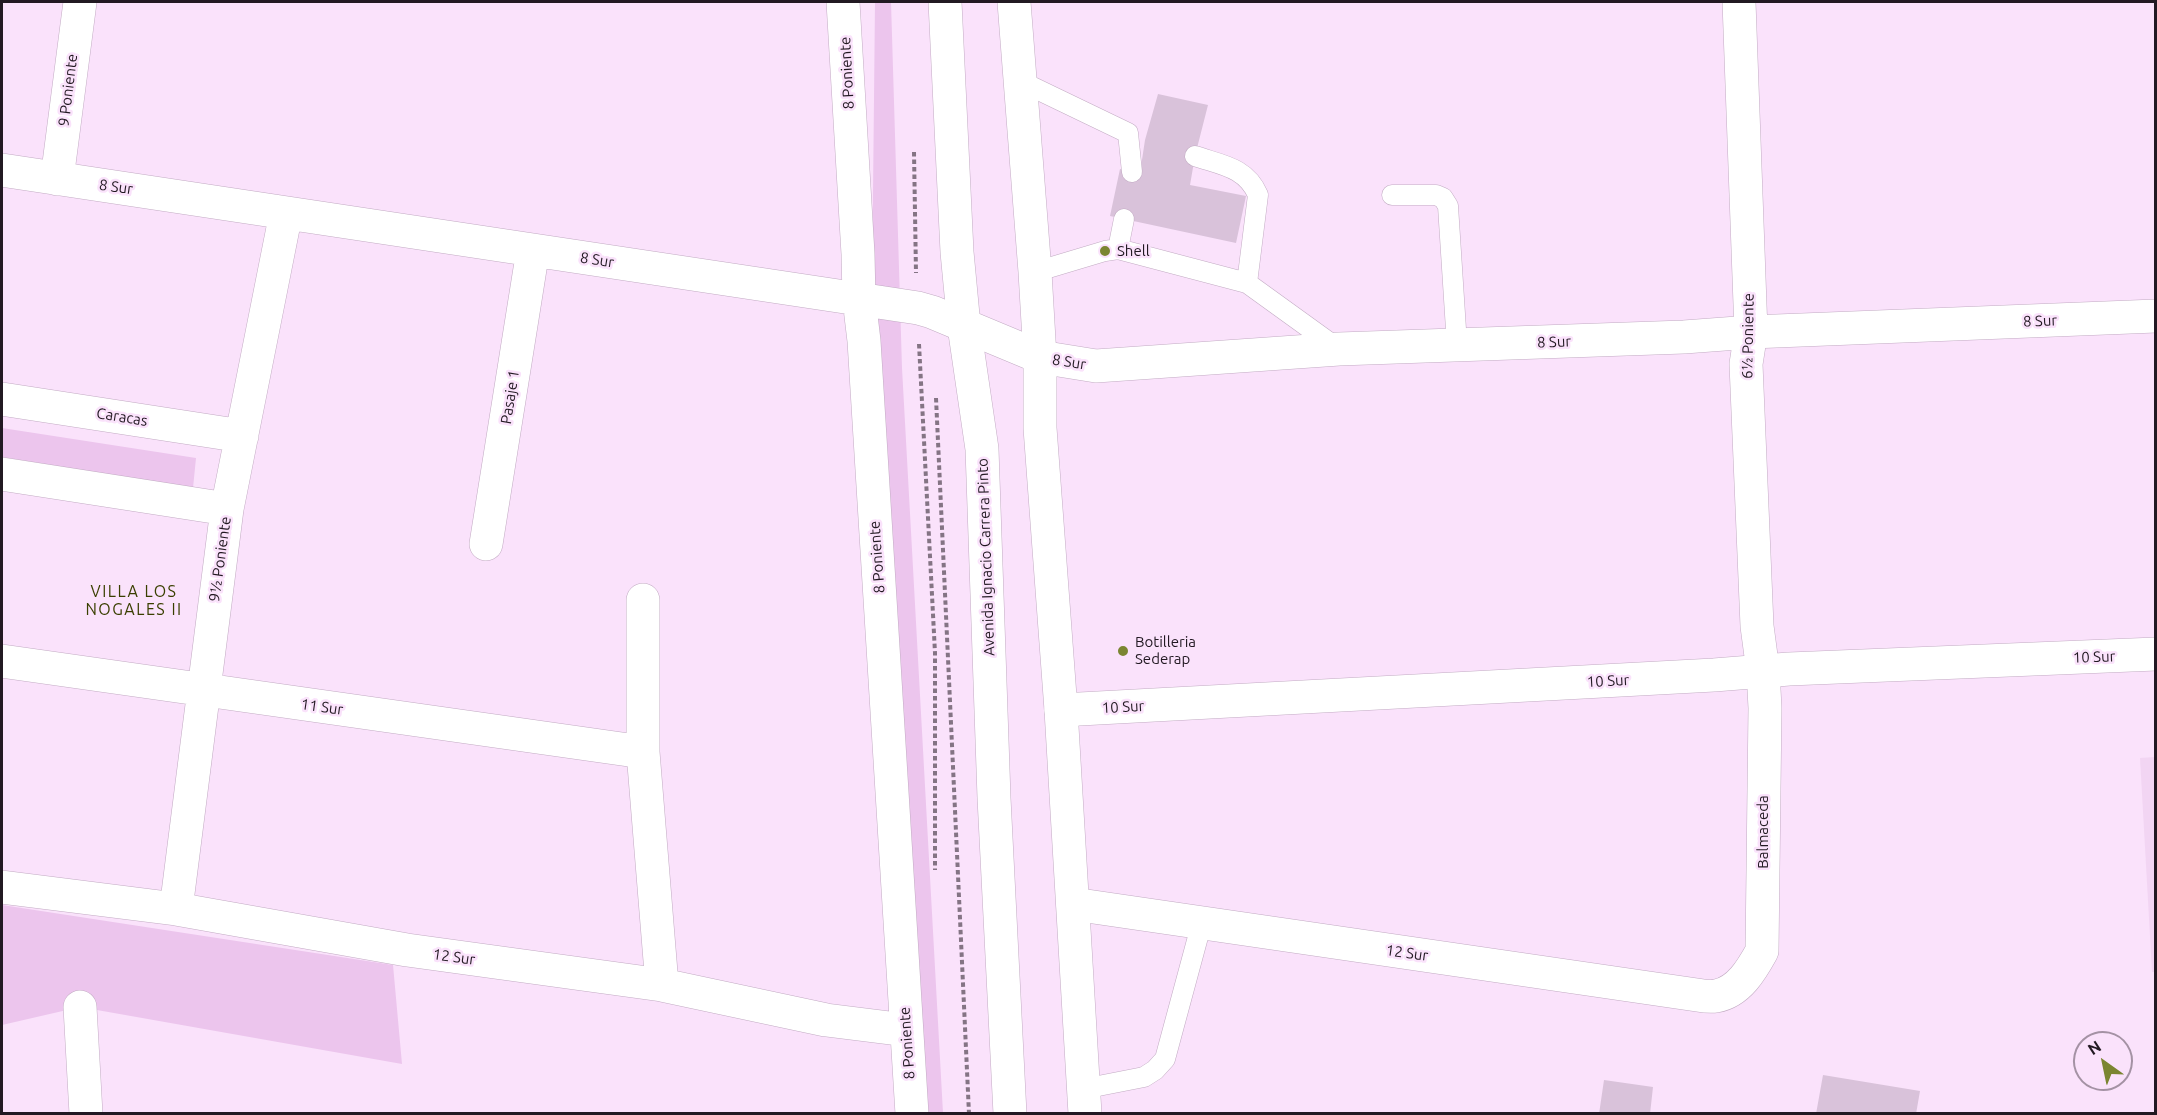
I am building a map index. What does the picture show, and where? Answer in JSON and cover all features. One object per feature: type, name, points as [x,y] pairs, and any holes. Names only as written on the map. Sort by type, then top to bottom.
[{"type":"street","name":"9 Poniente","points":[[57,178],[80,2]]},
{"type":"street","name":"8 Poniente","points":[[843,2],[859,299],[864,341],[912,1113]]},
{"type":"street","name":"Avenida Ignacio Carrera Pinto","points":[[945,2],[957,252],[964,326],[982,449],[994,810],[1010,1113]]},
{"type":"street","points":[[1014,2],[1035,272],[1040,357],[1040,428],[1061,710],[1084,1101]]},
{"type":"street","name":"6½ Poniente","points":[[1739,2],[1750,332],[1746,364],[1757,626],[1763,671]]},
{"type":"street","name":"8 Sur","points":[[2,170],[918,308],[1040,357],[1096,366],[1339,349],[1684,337],[1750,332],[2156,316]]},
{"type":"street","name":"9½ Poniente","points":[[176,909],[227,509],[286,213]]},
{"type":"street","name":"Pasaje 1","points":[[486,544],[533,250]]},
{"type":"street","name":"Caracas","points":[[2,399],[242,436]]},
{"type":"street","points":[[2,474],[227,509]]},
{"type":"street","points":[[643,600],[643,752],[662,985]]},
{"type":"street","name":"10 Sur","points":[[1061,710],[1763,671],[2156,654]]},
{"type":"street","name":"11 Sur","points":[[2,661],[643,752]]},
{"type":"street","name":"Balmaceda","points":[[1738,985],[1752,970],[1762,951],[1765,708],[1763,671]]},
{"type":"street","name":"12 Sur","points":[[2,887],[176,909],[407,950],[662,985],[826,1020],[906,1030]]},
{"type":"street","name":"12 Sur","points":[[1073,904],[1697,996],[1717,996],[1738,985]]},
{"type":"street","points":[[80,1007],[86,1113]]},
{"type":"lane","points":[[1020,81],[1137,136],[1132,172]]},
{"type":"lane","points":[[1195,156],[1238,170],[1253,183],[1258,195],[1247,283]]},
{"type":"lane","points":[[1392,195],[1436,195],[1443,198],[1448,206],[1457,345]]},
{"type":"lane","points":[[1118,249],[1124,219]]},
{"type":"lane","points":[[1035,272],[1118,249],[1247,283],[1339,349]]},
{"type":"lane","points":[[1084,1101],[1144,1077],[1155,1070],[1165,1059],[1202,922]]},
{"type":"path","points":[[914,146],[918,308],[935,653],[935,874]]},
{"type":"path","points":[[936,393],[969,1113]]},
{"type":"shaded area","points":[[875,2],[891,2],[902,368],[943,1113],[924,1113],[872,290]]},
{"type":"shaded area","points":[[2,428],[196,458],[193,488],[2,457]]},
{"type":"shaded area","points":[[2155,757],[2156,972],[2152,972],[2140,758]]},
{"type":"shaded area","points":[[2,905],[393,965],[402,1064],[80,1007],[2,1025]]},
{"type":"building","points":[[1158,94],[1208,105],[1190,185],[1246,196],[1236,243],[1110,216],[1120,169],[1140,173],[1145,140]]},
{"type":"building","points":[[1823,1075],[1920,1091],[1916,1114],[1816,1114]]},
{"type":"building","points":[[1604,1080],[1653,1087],[1650,1114],[1599,1114]]},
{"type":"place","name":"Shell","points":[[1105,251]]},
{"type":"place","name":"Botilleria Sederap","points":[[1123,651]]},
{"type":"district","name":"VILLA LOS NOGALES II","points":[[134,601]]}]
